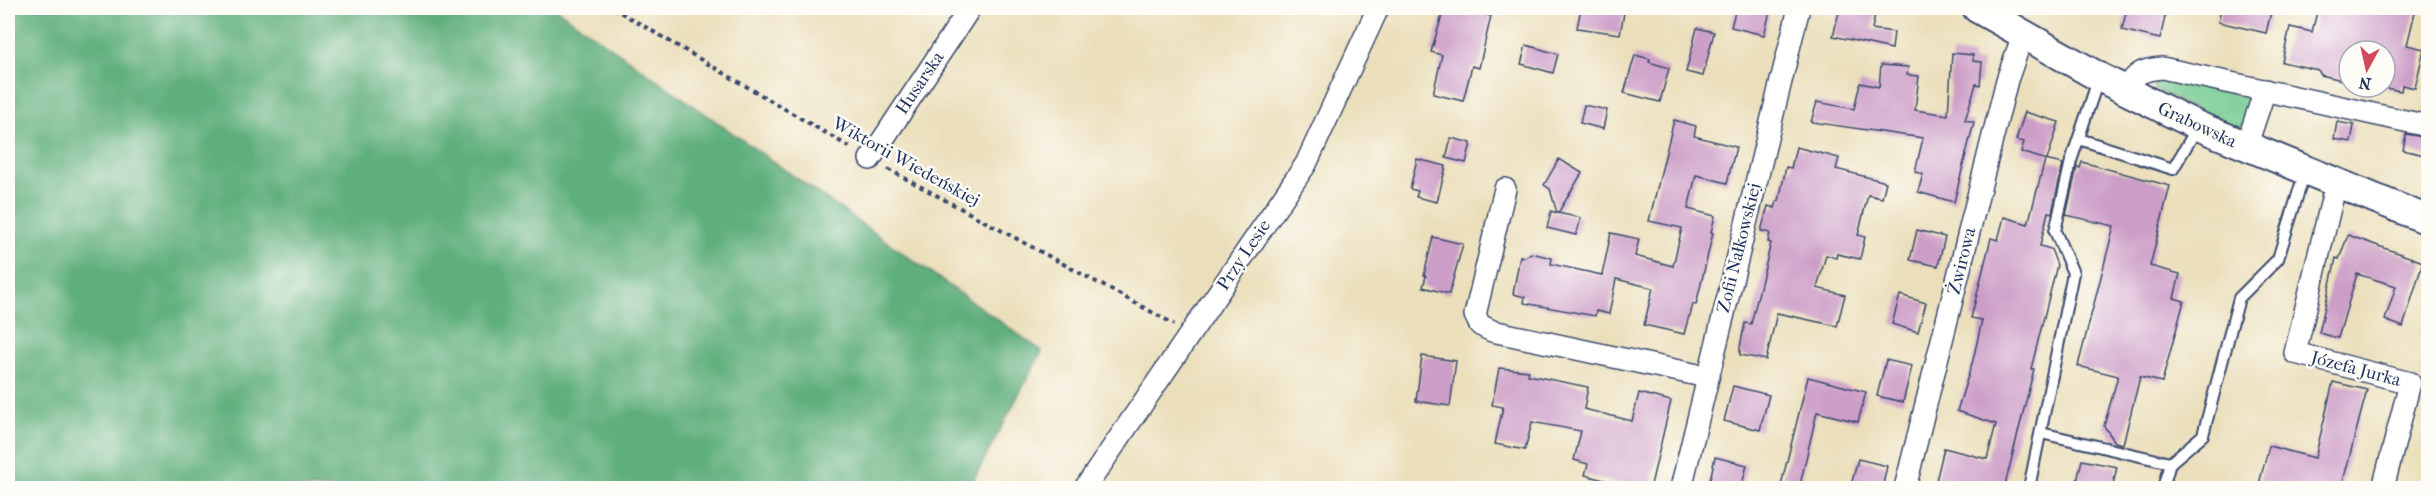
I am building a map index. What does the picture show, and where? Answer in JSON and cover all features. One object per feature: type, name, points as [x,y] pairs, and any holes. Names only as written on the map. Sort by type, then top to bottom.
[{"type":"street","name":"Husarska","points":[[870,159],[970,8]]},
{"type":"street","name":"Przy Lesie","points":[[1085,489],[1306,164],[1378,8]]},
{"type":"street","name":"Zofii Nałkowskiej","points":[[1681,489],[1799,8]]},
{"type":"street","name":"Grabowska","points":[[1977,8],[2112,84],[2198,126],[2428,220]]},
{"type":"street","name":"Żwirowa","points":[[1905,489],[2007,80],[2023,35]]},
{"type":"street","points":[[2112,84],[2147,70],[2162,68],[2428,126]]},
{"type":"street","points":[[2246,147],[2265,90]]},
{"type":"street","name":"Józefa Jurka","points":[[2336,183],[2295,352],[2410,383],[2383,489]]},
{"type":"street","points":[[1505,189],[1475,315],[1480,324],[1492,331],[1707,377]]},
{"type":"lane","points":[[2029,489],[2073,273],[2055,231],[2071,161],[2079,139],[2112,84]]},
{"type":"lane","points":[[2079,139],[2173,170],[2198,126]]},
{"type":"lane","points":[[2163,489],[2170,463],[2204,435],[2239,298],[2278,259],[2305,171]]},
{"type":"lane","points":[[2041,433],[2170,463]]},
{"type":"path","name":"Wiktorii Wiedeńskiej","points":[[613,8],[870,159],[1191,333]]},
{"type":"green space","points":[[8,8],[555,8],[1042,351],[969,488],[8,488]]},
{"type":"green space","points":[[2163,78],[2245,96],[2249,105],[2244,125],[2234,129],[2154,89],[2156,80]]},
{"type":"building","points":[[1581,8],[1625,8],[1620,34],[1577,28]]},
{"type":"building","points":[[1736,8],[1771,8],[1764,35],[1731,27]]},
{"type":"building","points":[[1840,8],[1876,10],[1872,29],[1894,32],[1892,49],[1833,36]]},
{"type":"building","points":[[2127,8],[2167,8],[2160,39],[2122,30]]},
{"type":"building","points":[[2221,8],[2272,8],[2266,33],[2218,22]]},
{"type":"building","points":[[2318,8],[2395,8],[2415,12],[2407,45],[2424,49],[2415,88],[2402,85],[2401,91],[2397,90],[2397,39],[2337,39],[2337,79],[2321,75],[2318,70],[2282,62],[2290,27],[2312,32]]},
{"type":"building","points":[[1444,9],[1471,16],[1471,11],[1491,16],[1479,68],[1472,66],[1463,101],[1433,94],[1442,55],[1431,52]]},
{"type":"building","points":[[1697,28],[1714,32],[1703,76],[1686,72]]},
{"type":"building","points":[[1526,45],[1558,54],[1553,73],[1521,64]]},
{"type":"building","points":[[1952,53],[1973,55],[1973,61],[1982,62],[1980,85],[1976,84],[1965,120],[1974,122],[1954,202],[1918,192],[1923,174],[1915,172],[1923,138],[1811,122],[1817,102],[1854,109],[1860,83],[1879,87],[1881,65],[1908,67],[1907,75],[1919,76],[1915,110],[1948,115]]},
{"type":"building","points":[[1635,55],[1669,68],[1660,102],[1624,93]]},
{"type":"building","points":[[1584,105],[1607,110],[1603,129],[1580,123]]},
{"type":"building","points":[[2025,112],[2059,122],[2047,160],[2021,152],[2024,142],[2016,140]]},
{"type":"building","points":[[1674,120],[1696,126],[1694,136],[1736,147],[1727,183],[1696,175],[1688,209],[1715,216],[1696,305],[1693,304],[1684,334],[1644,325],[1653,288],[1616,279],[1609,314],[1596,311],[1595,316],[1524,303],[1525,297],[1513,294],[1520,256],[1525,257],[1531,253],[1552,258],[1551,264],[1602,275],[1611,233],[1639,239],[1635,256],[1673,266],[1682,228],[1649,221]]},
{"type":"building","points":[[2337,122],[2354,125],[2351,142],[2334,139]]},
{"type":"building","points":[[2406,134],[2428,138],[2428,156],[2403,150]]},
{"type":"building","points":[[1451,138],[1471,143],[1466,163],[1446,158]]},
{"type":"building","points":[[1796,147],[1839,158],[1836,169],[1886,182],[1882,198],[1868,195],[1858,235],[1865,237],[1860,259],[1837,254],[1836,258],[1826,255],[1817,288],[1845,295],[1837,326],[1777,313],[1766,360],[1740,355],[1745,323],[1751,324],[1771,243],[1768,242],[1770,233],[1761,231],[1768,206],[1775,208],[1779,201],[1786,167],[1791,168]]},
{"type":"building","points":[[1417,159],[1446,166],[1437,202],[1416,197],[1418,191],[1410,189]]},
{"type":"building","points":[[1559,159],[1582,173],[1558,213],[1581,218],[1576,235],[1547,228],[1551,211],[1557,213],[1550,189],[1544,185]]},
{"type":"building","points":[[2045,160],[2063,164],[2052,213],[2048,212],[2040,246],[2051,249],[2057,265],[2004,489],[1964,489],[1936,481],[1944,448],[1987,459],[1996,424],[1957,411],[1973,360],[1982,320],[1971,318],[1991,238],[1998,240],[2004,217],[2028,224]]},
{"type":"building","points":[[2082,162],[2170,186],[2150,266],[2180,274],[2174,298],[2184,301],[2162,382],[2140,377],[2123,444],[2115,442],[2104,426],[2118,376],[2078,366],[2114,226],[2066,215],[2077,167],[2080,168]]},
{"type":"building","points":[[1917,230],[1945,237],[1938,266],[1910,260]]},
{"type":"building","points":[[2348,235],[2423,262],[2403,327],[2385,320],[2396,286],[2357,274],[2338,338],[2319,333],[2336,258],[2339,259]]},
{"type":"building","points":[[1433,237],[1463,244],[1449,294],[1423,287]]},
{"type":"building","points":[[1900,295],[1926,303],[1918,332],[1892,324]]},
{"type":"building","points":[[1422,356],[1456,361],[1450,406],[1416,401]]},
{"type":"building","points":[[1886,360],[1912,366],[1903,402],[1877,396]]},
{"type":"building","points":[[1499,368],[1529,371],[1528,375],[1588,387],[1584,409],[1632,421],[1639,393],[1671,401],[1650,489],[1638,489],[1585,475],[1588,464],[1574,460],[1581,431],[1532,422],[1525,450],[1495,444],[1503,407],[1492,405]]},
{"type":"building","points":[[1808,377],[1866,392],[1858,422],[1817,412],[1799,489],[1780,489]]},
{"type":"building","points":[[2333,382],[2367,390],[2341,489],[2276,489],[2259,484],[2269,446],[2315,458]]},
{"type":"building","points":[[1733,386],[1769,395],[1760,430],[1724,421]]},
{"type":"building","points":[[1715,457],[1747,465],[1741,489],[1708,489]]},
{"type":"building","points":[[1858,459],[1887,466],[1882,489],[1850,489]]},
{"type":"building","points":[[2082,460],[2117,467],[2112,489],[2075,489]]}]
